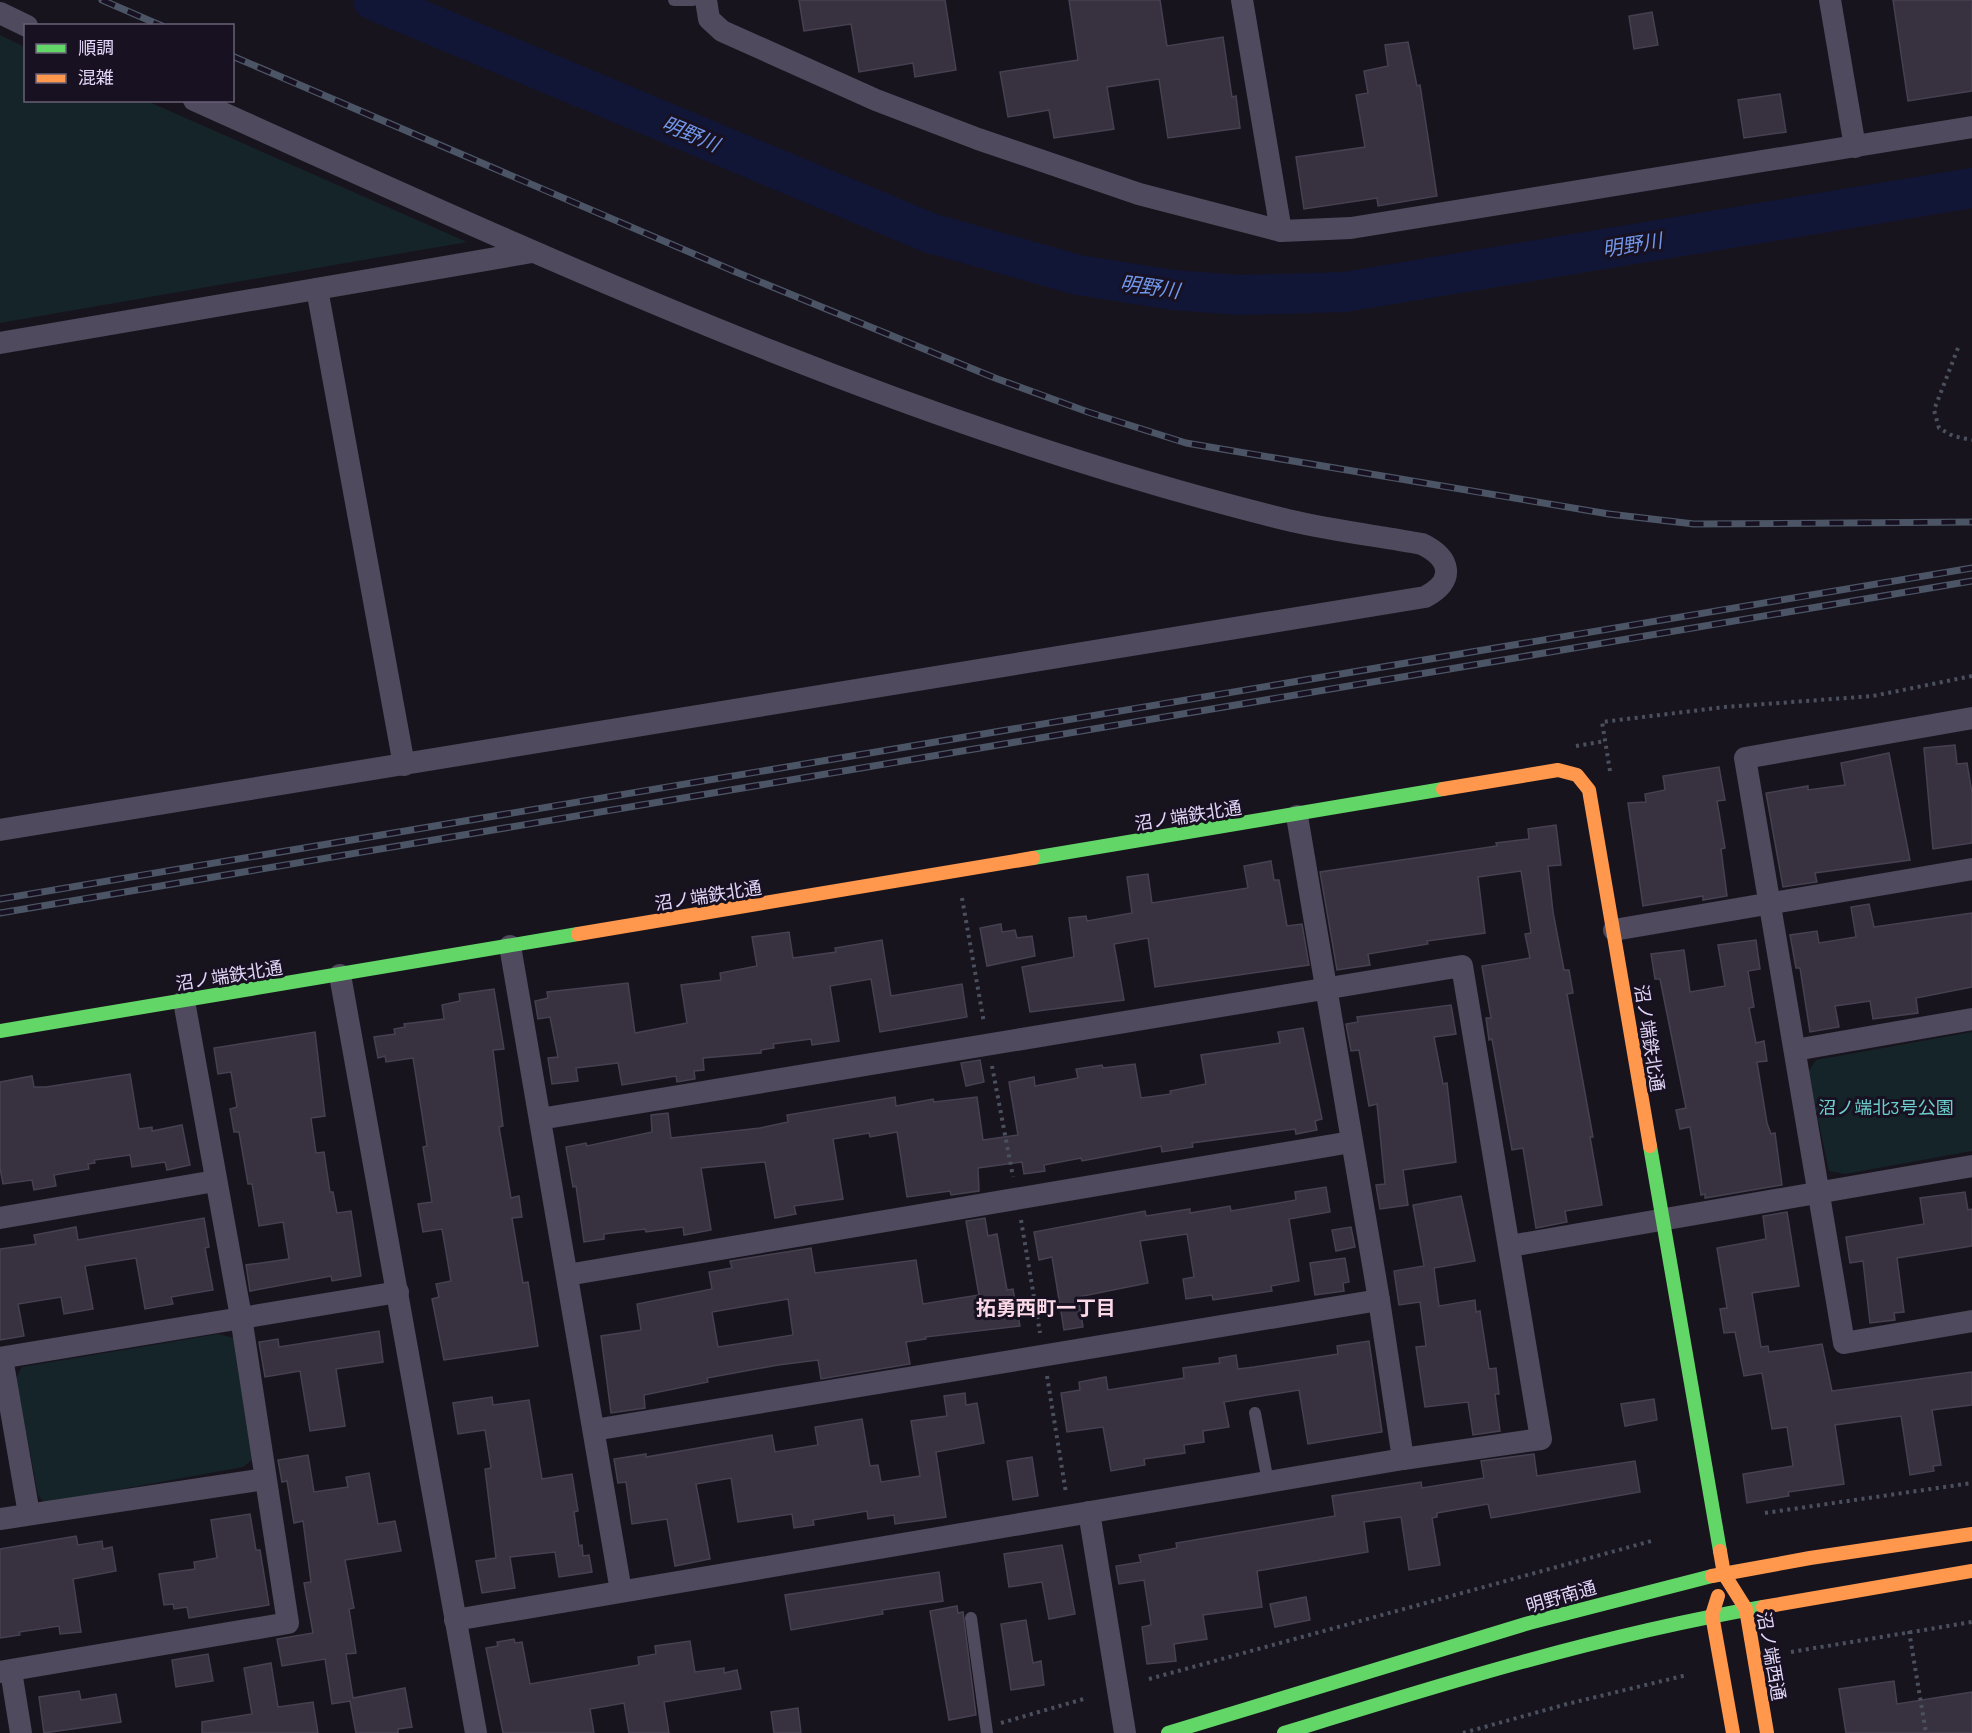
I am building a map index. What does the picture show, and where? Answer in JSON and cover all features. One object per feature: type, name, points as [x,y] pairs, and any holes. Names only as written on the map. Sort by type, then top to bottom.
[{"type":"street","points":[[706,0],[709,18],[722,31],[876,100],[978,140],[1139,194],[1281,231],[1351,228],[1972,127]]},
{"type":"street","points":[[1242,0],[1281,231]]},
{"type":"street","points":[[1830,0],[1855,147]]},
{"type":"street","points":[[0,13],[24,25]]},
{"type":"street","points":[[0,830],[1425,597],[1437,590],[1444,581],[1447,570],[1443,559],[1434,550],[1422,544],[1294,521],[1064,458],[822,372],[532,252],[198,102]]},
{"type":"street","points":[[0,343],[532,252]]},
{"type":"street","points":[[317,289],[404,765]]},
{"type":"street","points":[[1972,718],[1745,758],[1772,903],[1844,1343],[1972,1321]]},
{"type":"street","name":"沼ノ端鉄北通","points":[[0,1031],[1297,816],[1558,770],[1578,775],[1589,790],[1724,1574]]},
{"type":"street","points":[[1297,816],[1379,1300],[1403,1459]]},
{"type":"street","points":[[1614,930],[1972,869]]},
{"type":"street","points":[[510,946],[621,1591]]},
{"type":"street","points":[[455,1620],[1403,1459],[1541,1439],[1462,966],[540,1119]]},
{"type":"street","points":[[340,975],[476,1733]]},
{"type":"street","points":[[21,1733],[5,1672],[288,1623],[241,1317],[184,1001]]},
{"type":"street","points":[[1795,1050],[1972,1019]]},
{"type":"street","points":[[567,1275],[1352,1142]]},
{"type":"street","points":[[1510,1246],[1972,1166]]},
{"type":"street","points":[[0,1218],[215,1181]]},
{"type":"street","points":[[29,1514],[1,1358],[398,1292]]},
{"type":"street","points":[[594,1430],[1379,1300]]},
{"type":"street","points":[[0,1519],[265,1479]]},
{"type":"street","points":[[1080,1513],[1125,1733]]},
{"type":"street","name":"明野南通","points":[[1168,1733],[1470,1640],[1651,1590],[1774,1563],[1972,1534]]},
{"type":"street","points":[[1284,1733],[1481,1672],[1712,1615],[1972,1571]]},
{"type":"street","points":[[1724,1574],[1712,1615],[1733,1733]]},
{"type":"street","name":"沼ノ端西通","points":[[1724,1574],[1746,1608],[1767,1733]]},
{"type":"lane","points":[[674,0],[693,0]]},
{"type":"lane","points":[[1255,1413],[1268,1482]]},
{"type":"lane","points":[[971,1618],[987,1730]]},
{"type":"path","points":[[1958,348],[1934,410],[1939,428],[1953,436],[1972,440]]},
{"type":"path","points":[[962,892],[1044,1356],[1080,1513]]},
{"type":"path","points":[[1765,1513],[1972,1483]]},
{"type":"path","points":[[1149,1679],[1655,1540]]},
{"type":"path","points":[[1791,1652],[1972,1622]]},
{"type":"path","points":[[1909,1631],[1926,1733]]},
{"type":"path","points":[[1463,1733],[1567,1704],[1687,1676]]},
{"type":"path","points":[[987,1730],[1087,1698]]},
{"type":"green space","points":[[0,35],[24,47],[24,102],[149,102],[467,242],[0,323]]},
{"type":"green space","name":"沼ノ端北3号公園","points":[[1972,1032],[1972,1151],[1845,1174],[1829,1171],[1808,1072],[1816,1060]]},
{"type":"green space","points":[[218,1334],[234,1338],[253,1459],[243,1467],[45,1503],[38,1495],[16,1378],[22,1367]]},
{"type":"building","points":[[799,0],[945,0],[956,70],[915,77],[913,63],[859,72],[851,24],[804,31]]},
{"type":"building","points":[[1069,0],[1160,0],[1167,46],[1223,37],[1232,97],[1236,96],[1240,128],[1168,138],[1159,79],[1107,87],[1114,129],[1054,138],[1049,110],[1008,117],[1000,72],[1078,60]]},
{"type":"building","points":[[1893,0],[1972,0],[1972,91],[1908,101]]},
{"type":"building","points":[[1652,12],[1658,45],[1634,49],[1629,16]]},
{"type":"building","points":[[1408,42],[1417,86],[1420,85],[1437,196],[1378,206],[1377,198],[1304,209],[1296,157],[1365,147],[1356,95],[1368,93],[1364,71],[1388,66],[1385,45]]},
{"type":"building","points":[[1780,94],[1786,132],[1744,138],[1738,100]]},
{"type":"building","points":[[1955,745],[1957,764],[1967,763],[1972,793],[1972,843],[1933,849],[1924,748]]},
{"type":"building","points":[[1889,753],[1910,860],[1815,873],[1817,882],[1783,887],[1766,793],[1808,786],[1808,790],[1845,785],[1841,763]]},
{"type":"building","points":[[1719,767],[1725,800],[1717,801],[1725,848],[1721,849],[1727,896],[1703,900],[1703,896],[1643,906],[1628,803],[1646,802],[1645,794],[1665,790],[1663,776]]},
{"type":"building","points":[[1556,825],[1561,865],[1548,866],[1553,912],[1564,970],[1569,970],[1573,993],[1567,994],[1593,1137],[1590,1137],[1602,1205],[1565,1211],[1567,1222],[1536,1228],[1523,1148],[1512,1150],[1492,1039],[1489,1040],[1486,1018],[1491,1018],[1482,966],[1530,958],[1525,934],[1531,933],[1521,871],[1478,877],[1485,933],[1427,941],[1428,944],[1368,954],[1370,965],[1337,970],[1320,872],[1497,846],[1496,843],[1529,839],[1528,829]]},
{"type":"building","points":[[1271,861],[1274,880],[1279,880],[1287,926],[1302,924],[1309,965],[1155,987],[1148,938],[1114,944],[1124,1000],[1030,1012],[1022,967],[1074,957],[1069,918],[1086,916],[1087,921],[1132,913],[1127,877],[1148,874],[1152,903],[1248,888],[1244,866]]},
{"type":"building","points":[[1869,904],[1874,927],[1972,913],[1972,987],[1916,998],[1918,1013],[1873,1019],[1870,1001],[1835,1006],[1839,1027],[1810,1032],[1800,968],[1796,968],[1790,935],[1817,931],[1819,943],[1856,937],[1851,907]]},
{"type":"building","points":[[1001,924],[1002,932],[1015,930],[1017,938],[1032,936],[1035,956],[987,966],[980,928]]},
{"type":"building","points":[[789,932],[793,958],[836,952],[835,948],[882,940],[891,996],[962,984],[967,1017],[880,1032],[871,979],[830,986],[839,1041],[812,1045],[811,1039],[773,1044],[774,1048],[761,1050],[761,1053],[703,1058],[704,1070],[694,1071],[695,1079],[677,1082],[676,1076],[622,1085],[618,1063],[576,1068],[578,1081],[552,1084],[548,1058],[558,1057],[550,1017],[538,1019],[535,1001],[548,998],[547,992],[628,983],[635,1033],[687,1023],[681,985],[721,980],[720,973],[757,966],[752,937]]},
{"type":"building","points":[[1756,940],[1760,969],[1748,971],[1754,1007],[1749,1008],[1756,1043],[1764,1041],[1767,1061],[1757,1062],[1767,1123],[1771,1134],[1775,1133],[1782,1185],[1705,1198],[1705,1194],[1701,1195],[1690,1127],[1680,1129],[1676,1110],[1686,1108],[1660,979],[1655,979],[1651,954],[1684,950],[1690,992],[1725,986],[1718,945]]},
{"type":"building","points":[[494,989],[504,1049],[493,1050],[503,1126],[499,1127],[511,1198],[519,1196],[522,1217],[512,1218],[523,1283],[528,1282],[538,1346],[444,1360],[432,1299],[439,1297],[436,1284],[451,1281],[442,1229],[423,1232],[418,1204],[432,1202],[423,1147],[427,1146],[413,1058],[386,1062],[385,1056],[378,1058],[374,1037],[395,1034],[394,1029],[405,1027],[404,1024],[444,1019],[442,1005],[460,1001],[459,994]]},
{"type":"building","points":[[1451,1005],[1456,1034],[1434,1037],[1443,1084],[1447,1083],[1456,1162],[1403,1170],[1408,1205],[1380,1209],[1376,1185],[1385,1184],[1377,1104],[1369,1106],[1359,1050],[1351,1051],[1346,1024],[1358,1022],[1357,1017]]},
{"type":"building","points":[[1303,1028],[1322,1119],[1315,1121],[1317,1130],[1296,1134],[1295,1129],[1192,1143],[1193,1147],[1162,1152],[1161,1146],[1082,1161],[1081,1158],[1044,1165],[1045,1171],[1024,1174],[1022,1162],[978,1168],[979,1191],[951,1195],[950,1191],[907,1197],[897,1132],[870,1137],[869,1133],[833,1139],[843,1199],[794,1206],[796,1214],[775,1218],[765,1162],[701,1168],[711,1230],[684,1235],[683,1227],[646,1232],[645,1229],[604,1234],[604,1239],[584,1242],[576,1186],[573,1187],[566,1147],[586,1143],[587,1146],[652,1132],[651,1115],[668,1113],[671,1138],[760,1128],[788,1122],[787,1115],[895,1097],[896,1106],[933,1099],[934,1102],[977,1097],[983,1140],[1018,1135],[1009,1082],[1034,1077],[1035,1086],[1078,1078],[1076,1069],[1135,1064],[1141,1098],[1171,1094],[1170,1091],[1206,1084],[1201,1055],[1280,1043],[1278,1032]]},
{"type":"building","points":[[315,1032],[325,1116],[311,1118],[316,1153],[324,1152],[330,1192],[333,1192],[337,1213],[351,1211],[361,1276],[332,1281],[331,1276],[250,1291],[246,1265],[289,1259],[283,1222],[259,1226],[252,1184],[248,1184],[239,1132],[234,1132],[230,1109],[237,1107],[231,1072],[218,1074],[214,1048]]},
{"type":"building","points":[[980,1060],[984,1082],[966,1086],[961,1063]]},
{"type":"building","points":[[130,1074],[139,1129],[152,1127],[152,1131],[182,1125],[190,1165],[167,1170],[165,1162],[132,1167],[130,1155],[94,1160],[95,1163],[88,1164],[89,1169],[54,1175],[56,1186],[34,1190],[32,1180],[3,1184],[0,1168],[0,1082],[32,1076],[34,1087],[46,1087]]},
{"type":"building","points":[[1326,1187],[1330,1212],[1289,1219],[1299,1281],[1271,1286],[1272,1291],[1213,1300],[1212,1295],[1186,1299],[1183,1279],[1194,1277],[1187,1234],[1140,1241],[1148,1283],[1078,1297],[1083,1327],[1064,1330],[1052,1257],[1039,1260],[1034,1232],[1145,1211],[1146,1216],[1190,1209],[1190,1213],[1230,1206],[1231,1211],[1296,1200],[1295,1192]]},
{"type":"building","points":[[1965,1192],[1968,1210],[1972,1209],[1972,1246],[1897,1258],[1904,1312],[1894,1313],[1895,1320],[1870,1323],[1863,1261],[1850,1263],[1846,1237],[1924,1224],[1920,1198]]},
{"type":"building","points":[[1461,1196],[1475,1261],[1434,1268],[1439,1306],[1475,1300],[1476,1312],[1480,1311],[1489,1369],[1496,1368],[1499,1394],[1495,1394],[1500,1431],[1473,1435],[1468,1402],[1425,1407],[1416,1347],[1426,1346],[1420,1302],[1399,1305],[1394,1271],[1424,1266],[1413,1205]]},
{"type":"building","points":[[1787,1212],[1799,1286],[1752,1293],[1761,1347],[1768,1346],[1769,1352],[1822,1344],[1832,1391],[1972,1372],[1972,1405],[1932,1410],[1941,1465],[1933,1466],[1934,1471],[1910,1475],[1901,1416],[1835,1425],[1844,1484],[1788,1492],[1789,1496],[1747,1503],[1743,1474],[1793,1466],[1787,1427],[1772,1429],[1762,1373],[1744,1376],[1735,1332],[1724,1333],[1720,1309],[1727,1308],[1717,1248],[1766,1239],[1763,1216]]},
{"type":"building","points":[[204,1218],[209,1247],[205,1248],[213,1290],[171,1297],[173,1304],[145,1309],[136,1258],[85,1266],[93,1309],[64,1314],[61,1297],[18,1304],[24,1336],[0,1340],[0,1249],[36,1244],[34,1235],[76,1227],[78,1240]]},
{"type":"building","points":[[985,1218],[988,1236],[997,1234],[1007,1290],[1013,1289],[1020,1326],[925,1337],[926,1339],[906,1342],[910,1364],[821,1379],[818,1360],[778,1365],[707,1378],[708,1382],[644,1395],[645,1408],[611,1413],[601,1336],[641,1330],[637,1304],[712,1289],[709,1272],[732,1268],[730,1261],[811,1248],[815,1273],[916,1260],[923,1304],[979,1295],[966,1221]],"holes":[[[788,1299],[793,1335],[718,1347],[712,1312]]]},
{"type":"building","points":[[1351,1227],[1355,1247],[1336,1251],[1332,1230]]},
{"type":"building","points":[[1345,1258],[1349,1282],[1343,1283],[1344,1291],[1315,1295],[1310,1263]]},
{"type":"building","points":[[379,1331],[383,1362],[336,1369],[345,1426],[310,1431],[300,1371],[265,1377],[259,1342],[278,1339],[279,1347]]},
{"type":"building","points":[[1369,1341],[1382,1432],[1308,1444],[1299,1390],[1224,1402],[1229,1427],[1203,1431],[1204,1442],[1184,1445],[1185,1453],[1144,1459],[1145,1465],[1111,1471],[1103,1427],[1067,1432],[1061,1393],[1080,1390],[1079,1382],[1106,1377],[1108,1390],[1184,1378],[1183,1368],[1220,1363],[1219,1358],[1236,1355],[1238,1369],[1338,1354],[1337,1346]]},
{"type":"building","points":[[965,1393],[966,1405],[977,1403],[984,1443],[936,1452],[946,1517],[895,1524],[894,1515],[868,1519],[867,1511],[813,1520],[814,1525],[794,1528],[792,1514],[738,1522],[731,1478],[696,1484],[710,1559],[675,1566],[667,1519],[632,1524],[626,1482],[618,1483],[614,1459],[646,1454],[646,1457],[772,1435],[775,1452],[818,1445],[815,1427],[862,1419],[870,1466],[878,1465],[881,1482],[920,1476],[911,1421],[947,1416],[944,1396]]},
{"type":"building","points":[[492,1397],[493,1405],[529,1400],[542,1479],[572,1474],[578,1511],[574,1512],[579,1546],[582,1545],[583,1556],[589,1555],[592,1572],[559,1577],[555,1552],[510,1557],[515,1588],[482,1593],[476,1561],[496,1558],[485,1469],[491,1468],[485,1430],[458,1434],[453,1403]]},
{"type":"building","points":[[1654,1399],[1657,1420],[1625,1426],[1621,1404]]},
{"type":"building","points":[[1534,1454],[1537,1476],[1635,1461],[1640,1492],[1491,1518],[1488,1504],[1437,1513],[1437,1517],[1432,1518],[1440,1565],[1409,1570],[1401,1517],[1364,1522],[1368,1552],[1257,1571],[1262,1607],[1203,1615],[1207,1639],[1174,1644],[1176,1661],[1147,1664],[1142,1627],[1151,1625],[1144,1580],[1119,1584],[1116,1566],[1141,1562],[1139,1555],[1177,1548],[1176,1543],[1335,1516],[1332,1496],[1421,1482],[1422,1488],[1484,1478],[1481,1461]]},
{"type":"building","points":[[308,1455],[314,1492],[348,1487],[346,1477],[369,1473],[378,1524],[395,1521],[401,1551],[345,1560],[354,1608],[349,1609],[356,1653],[346,1654],[353,1698],[405,1688],[412,1727],[398,1729],[398,1733],[356,1733],[350,1701],[332,1704],[325,1659],[282,1666],[277,1639],[313,1633],[304,1583],[311,1582],[303,1521],[294,1523],[287,1481],[282,1482],[278,1460]]},
{"type":"building","points":[[1032,1457],[1038,1496],[1013,1500],[1007,1461]]},
{"type":"building","points":[[250,1514],[256,1550],[260,1550],[269,1605],[189,1618],[187,1607],[174,1609],[173,1604],[164,1605],[159,1574],[195,1569],[194,1562],[217,1558],[211,1520]]},
{"type":"building","points":[[76,1536],[78,1545],[102,1541],[103,1549],[112,1547],[116,1571],[73,1579],[81,1632],[60,1634],[59,1626],[19,1632],[20,1635],[0,1638],[0,1549]]},
{"type":"building","points":[[1062,1545],[1075,1614],[1049,1619],[1042,1582],[1009,1587],[1004,1554]]},
{"type":"building","points":[[939,1572],[943,1601],[882,1610],[883,1614],[791,1630],[785,1595]]},
{"type":"building","points":[[1306,1597],[1310,1620],[1275,1627],[1270,1604]]},
{"type":"building","points":[[957,1606],[958,1613],[963,1612],[976,1715],[949,1720],[930,1611]]},
{"type":"building","points":[[1026,1620],[1033,1663],[1041,1661],[1044,1685],[1011,1690],[1001,1624]]},
{"type":"building","points":[[514,1639],[515,1643],[522,1642],[530,1684],[639,1665],[638,1657],[656,1654],[655,1646],[690,1641],[695,1672],[724,1668],[724,1673],[737,1670],[741,1689],[664,1702],[669,1733],[629,1733],[624,1703],[590,1709],[594,1733],[503,1733],[486,1648],[498,1646],[497,1642]]},
{"type":"building","points":[[208,1654],[213,1681],[176,1687],[172,1660]]},
{"type":"building","points":[[271,1663],[278,1707],[313,1702],[318,1733],[202,1733],[202,1722],[252,1714],[244,1668]]},
{"type":"building","points":[[1894,1681],[1897,1704],[1972,1692],[1972,1733],[1846,1733],[1839,1689]]},
{"type":"building","points":[[79,1691],[81,1700],[116,1694],[121,1722],[44,1733],[39,1697]]},
{"type":"building","points":[[798,1708],[801,1733],[774,1733],[771,1712]]},
{"type":"waterway","name":"明野川","points":[[373,0],[930,233],[1078,275],[1173,290],[1240,295],[1344,292],[1972,188]]},
{"type":"railway","points":[[102,0],[157,24]]},
{"type":"railway","points":[[234,57],[736,272],[995,378],[1088,412],[1186,443],[1609,514],[1694,524],[1972,522]]},
{"type":"railway","points":[[0,899],[1972,568]]},
{"type":"railway","points":[[0,913],[1972,581]]},
{"type":"traffic: fast","points":[[1033,858],[1443,789]]},
{"type":"traffic: fast","points":[[0,1031],[578,934]]},
{"type":"traffic: fast","points":[[1650,1146],[1720,1551]]},
{"type":"traffic: fast","points":[[1168,1733],[1529,1623],[1712,1576]]},
{"type":"traffic: fast","points":[[1284,1733],[1581,1646],[1702,1618],[1763,1607]]},
{"type":"traffic: slow","points":[[1443,789],[1558,770],[1577,775],[1589,790],[1650,1146]]},
{"type":"traffic: slow","points":[[578,934],[1033,858]]},
{"type":"traffic: slow","points":[[1712,1576],[1810,1558],[1972,1534]]},
{"type":"traffic: slow","points":[[1720,1551],[1724,1574],[1746,1609],[1767,1733]]},
{"type":"traffic: slow","points":[[1763,1607],[1972,1571]]},
{"type":"traffic: slow","points":[[1718,1596],[1712,1615],[1733,1733]]},
{"type":"district","name":"拓勇西町一丁目","points":[[1046,1307]]}]
